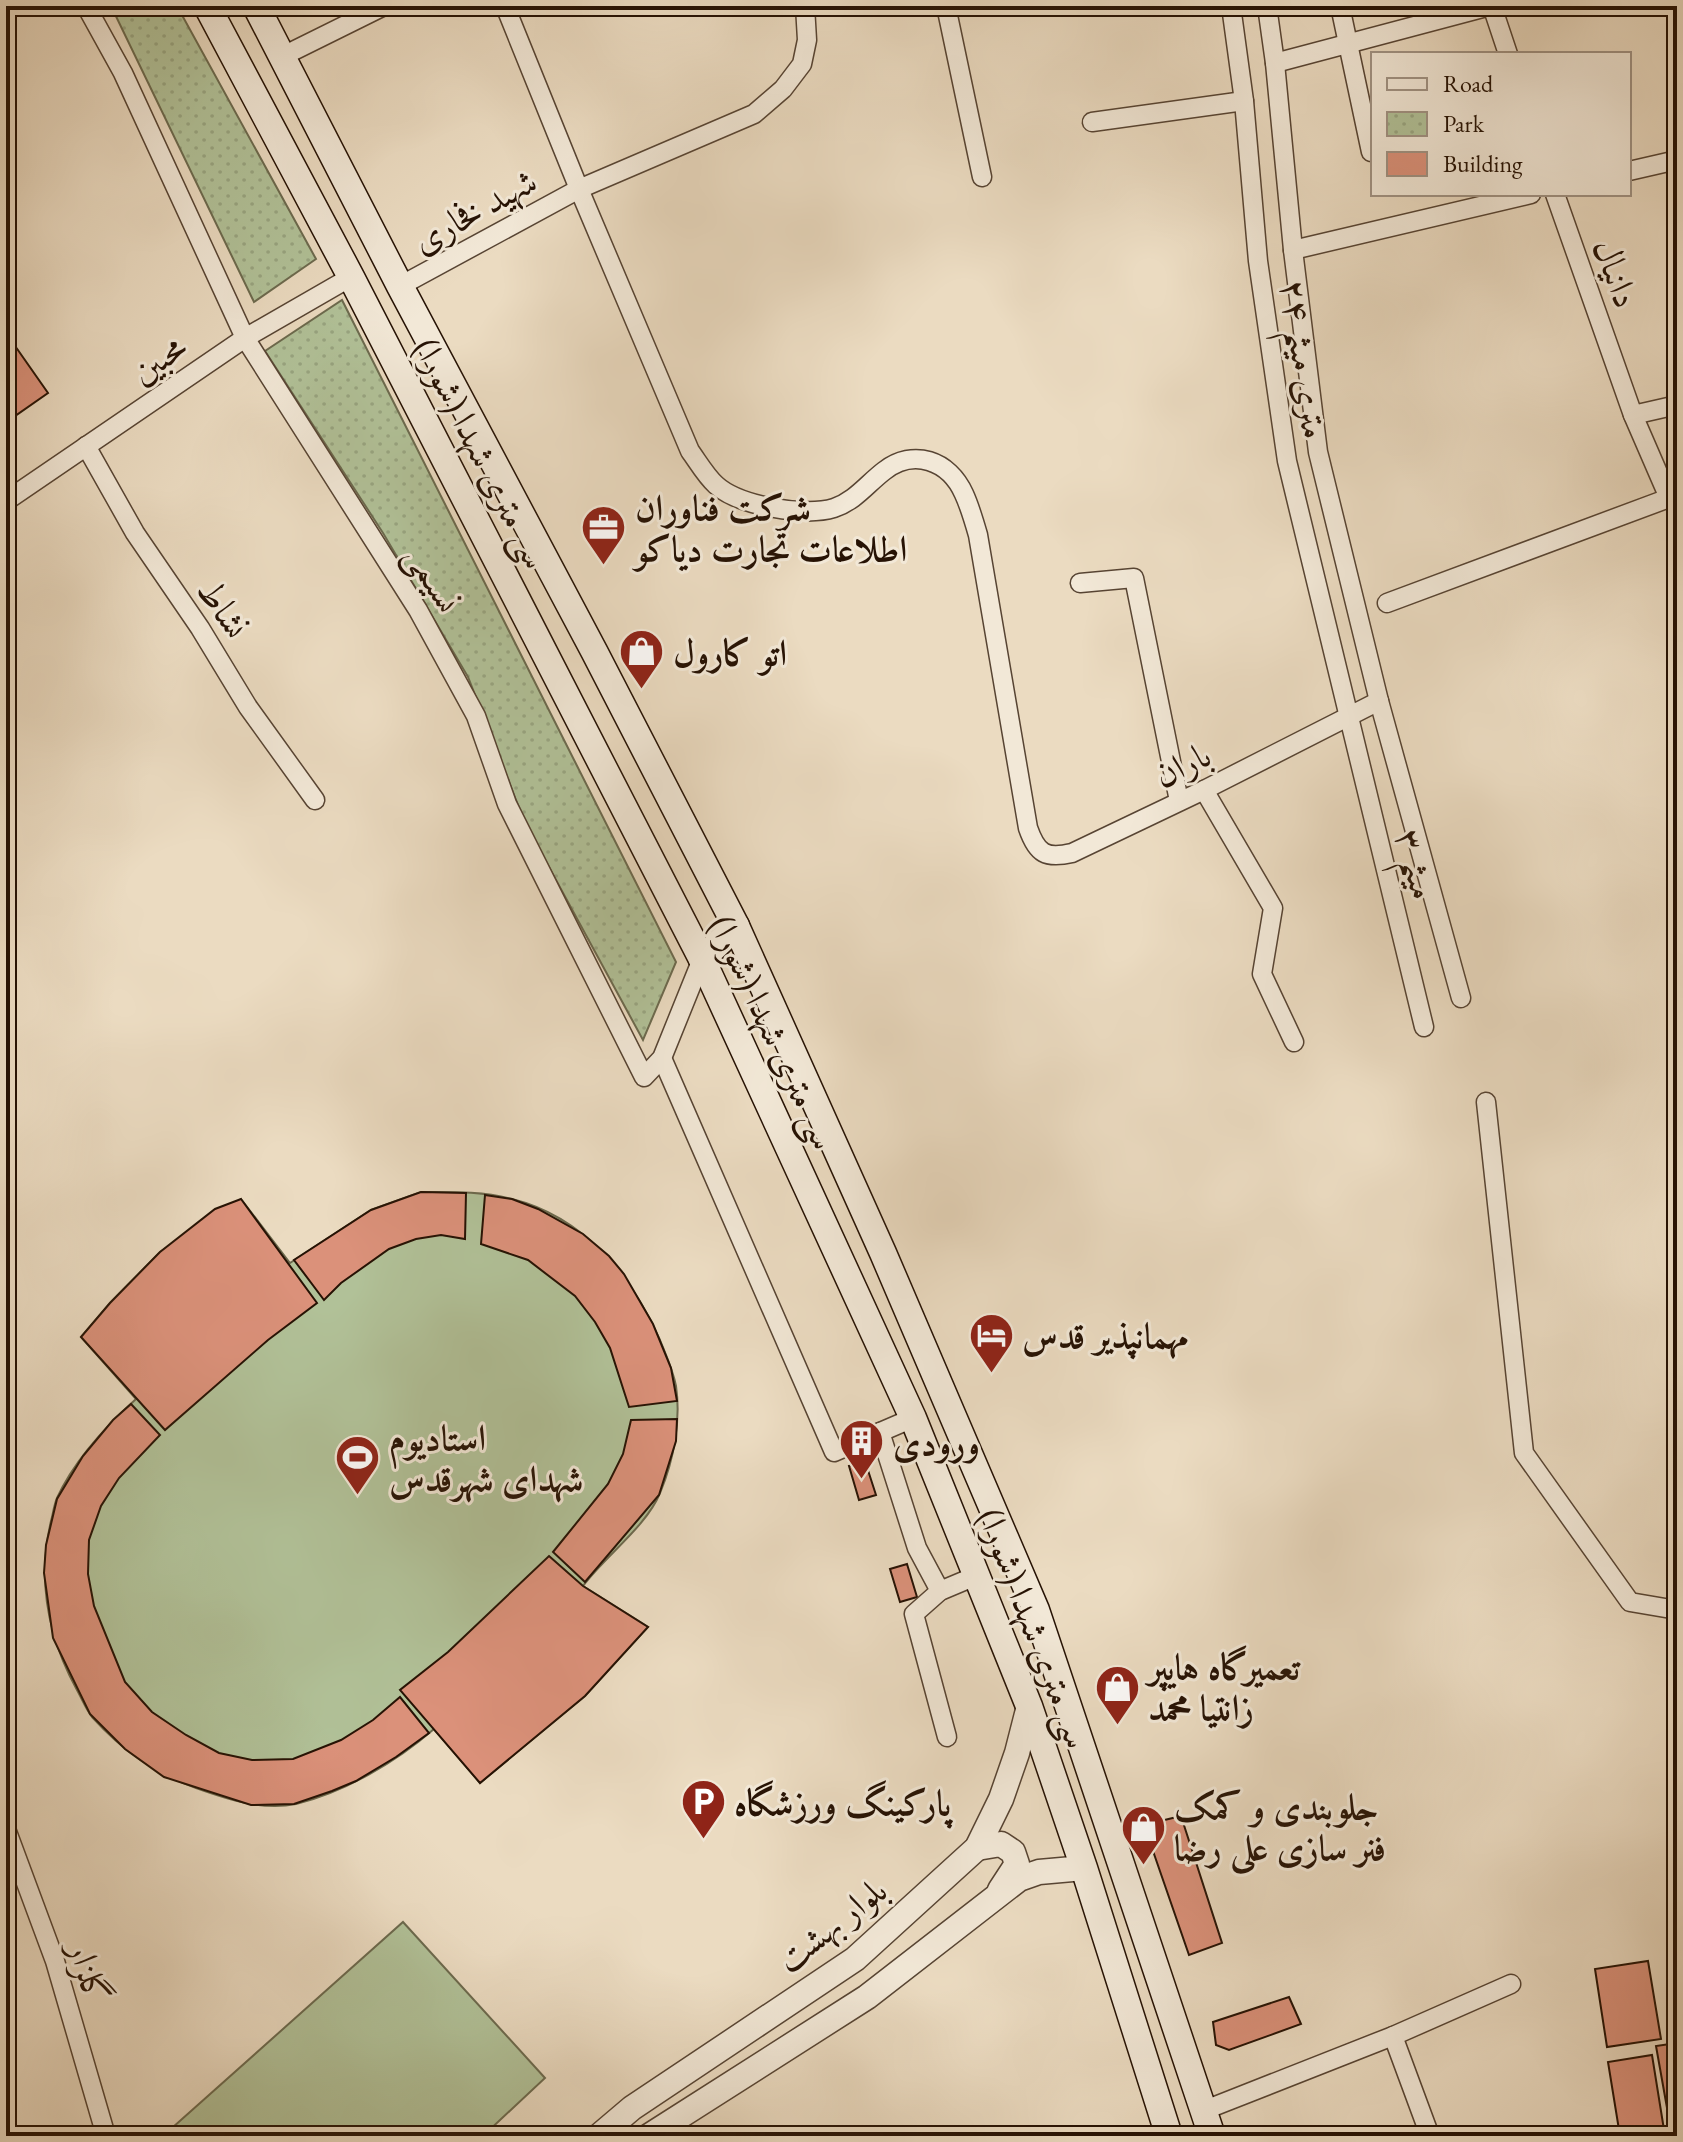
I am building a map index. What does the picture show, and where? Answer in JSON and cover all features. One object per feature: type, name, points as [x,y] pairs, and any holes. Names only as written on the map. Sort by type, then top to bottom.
[{"type":"main road","name":"سی متری شهدا (شورا)","points":[[207,6],[351,277],[702,959],[913,1418],[1029,1706],[1168,2130]]},
{"type":"main road","name":"سی متری شهدا (شورا)","points":[[256,6],[736,926],[883,1253],[1036,1610],[1212,2136]]},
{"type":"main road","points":[[702,959],[736,926]]},
{"type":"main road","points":[[1168,2130],[1205,2110]]},
{"type":"street","name":"نسیمی","points":[[86,6],[123,73],[245,338],[418,610],[476,716],[507,804],[644,1077],[662,1058]]},
{"type":"street","points":[[283,56],[384,6]]},
{"type":"street","points":[[505,6],[579,189]]},
{"type":"street","name":"شهید فخاری","points":[[400,286],[579,189],[754,114],[783,89],[802,64],[807,40],[805,6]]},
{"type":"street","points":[[946,6],[982,177]]},
{"type":"street","name":"۲۴ متری میثم","points":[[1231,6],[1244,101],[1258,261],[1287,461],[1347,716]]},
{"type":"street","name":"۲۴ متری میثم","points":[[1267,6],[1318,452],[1379,701]]},
{"type":"street","points":[[1340,6],[1371,152]]},
{"type":"street","points":[[1275,63],[1491,6],[1507,52]]},
{"type":"street","points":[[1092,122],[1244,101]]},
{"type":"street","points":[[1631,171],[1677,160]]},
{"type":"street","name":"باران","points":[[579,189],[690,451],[717,486],[751,502],[781,510],[835,508],[854,498],[885,470],[903,460],[924,458],[942,467],[963,491],[978,535],[1028,828],[1033,842],[1042,852],[1054,857],[1072,853],[1379,701]]},
{"type":"street","points":[[1293,250],[1522,196]]},
{"type":"street","name":"دانیال","points":[[1556,196],[1633,415],[1673,500]]},
{"type":"street","name":"محبین","points":[[6,501],[245,338],[351,277]]},
{"type":"street","points":[[1633,415],[1677,405]]},
{"type":"street","name":"نشاط","points":[[86,446],[135,533],[200,628],[248,707],[315,800]]},
{"type":"street","points":[[1287,461],[1318,452]]},
{"type":"street","points":[[1387,603],[1673,500]]},
{"type":"street","points":[[1080,583],[1134,578],[1179,801]]},
{"type":"street","name":"میثم ۳","points":[[1379,701],[1461,998]]},
{"type":"street","name":"میثم ۳","points":[[1347,716],[1424,1027]]},
{"type":"street","points":[[1204,790],[1273,908],[1262,974],[1294,1042]]},
{"type":"street","points":[[702,959],[662,1058],[834,1452],[913,1418]]},
{"type":"street","points":[[1486,1102],[1524,1453],[1630,1602],[1677,1610]]},
{"type":"street","points":[[880,1432],[917,1548],[940,1591]]},
{"type":"street","points":[[947,1737],[914,1614],[940,1591],[978,1575]]},
{"type":"street","name":"بلوار بهشت","points":[[599,2136],[641,2102],[855,1959],[977,1848],[1001,1799],[1029,1706]]},
{"type":"street","name":"گلزار","points":[[6,1829],[55,1961],[106,2136]]},
{"type":"street","points":[[977,1848],[1001,1844],[1013,1852],[1017,1864],[999,1892]]},
{"type":"street","name":"بلوار بهشت","points":[[652,2133],[867,1997],[1019,1879],[1039,1872],[1084,1868]]},
{"type":"street","points":[[1205,2110],[1393,2036],[1511,1984]]},
{"type":"street","points":[[1393,2036],[1430,2136]]},
{"type":"street","points":[[641,2102],[652,2133]]},
{"type":"green space","points":[[111,6],[177,6],[316,259],[254,302]]},
{"type":"green space","points":[[342,300],[676,962],[643,1040],[525,823],[468,677],[383,533],[265,351]]},
{"type":"green space","name":"استادیوم شهدای شهرقدس","points":[[421,1192],[501,1196],[561,1219],[602,1252],[635,1293],[648,1316],[667,1357],[676,1386],[678,1412],[673,1454],[654,1506],[583,1586],[648,1627],[585,1696],[480,1783],[434,1729],[369,1774],[333,1792],[296,1804],[258,1805],[196,1788],[140,1759],[92,1717],[67,1670],[52,1629],[45,1565],[56,1501],[82,1457],[136,1399],[81,1337],[160,1252],[241,1199],[290,1263],[371,1210]]},
{"type":"green space","points":[[403,1922],[545,2078],[483,2136],[163,2136]]},
{"type":"building","points":[[6,333],[48,393],[15,416],[6,403]]},
{"type":"building","points":[[421,1192],[466,1193],[465,1239],[441,1235],[416,1239],[389,1249],[341,1283],[324,1300],[294,1260],[371,1210]]},
{"type":"building","points":[[485,1195],[512,1199],[538,1209],[583,1234],[609,1256],[624,1274],[653,1324],[671,1368],[677,1401],[629,1407],[610,1348],[575,1296],[528,1260],[481,1244]]},
{"type":"building","points":[[241,1199],[317,1303],[268,1340],[165,1430],[81,1337],[160,1252],[215,1209]]},
{"type":"building","points":[[131,1404],[160,1435],[119,1478],[101,1506],[89,1540],[88,1574],[94,1606],[125,1682],[152,1712],[219,1753],[252,1760],[293,1759],[341,1740],[373,1720],[400,1697],[429,1733],[356,1781],[332,1791],[294,1804],[251,1805],[164,1777],[125,1749],[90,1714],[53,1638],[44,1573],[46,1545],[57,1499],[83,1456]]},
{"type":"building","points":[[677,1419],[676,1441],[659,1495],[585,1582],[553,1552],[608,1484],[623,1454],[631,1420]]},
{"type":"building","name":"ورودی","points":[[865,1461],[876,1495],[859,1500],[849,1466]]},
{"type":"building","points":[[549,1556],[583,1586],[648,1627],[585,1696],[480,1783],[400,1690],[448,1652]]},
{"type":"building","name":"ورودی","points":[[907,1564],[917,1597],[900,1602],[890,1569]]},
{"type":"building","points":[[1181,1816],[1222,1943],[1189,1955],[1144,1825]]},
{"type":"building","points":[[1648,1961],[1661,2039],[1607,2047],[1595,1969]]},
{"type":"building","points":[[1289,1997],[1301,2024],[1229,2050],[1216,2045],[1213,2022]]},
{"type":"building","points":[[1677,2043],[1677,2136],[1672,2136],[1656,2046]]},
{"type":"building","points":[[1652,2055],[1665,2136],[1620,2136],[1608,2062]]},
{"type":"place","name":"شرکت فناوران اطلاعات تجارت دیاکو","points":[[604,567]]},
{"type":"place","name":"اتو کارول","points":[[642,691]]},
{"type":"place","name":"مهمانپذیر قدس","points":[[991,1374]]},
{"type":"place","name":"ورودی","points":[[862,1481]]},
{"type":"place","name":"استادیوم شهدای شهرقدس","points":[[358,1497]]},
{"type":"place","name":"تعمیرگاه هایپر زانتیا محمد","points":[[1117,1726]]},
{"type":"place","name":"پارکینگ ورزشگاه","points":[[703,1841]]},
{"type":"place","name":"جلوبندی و کمک فنر سازی علی رضا","points":[[1143,1866]]}]
